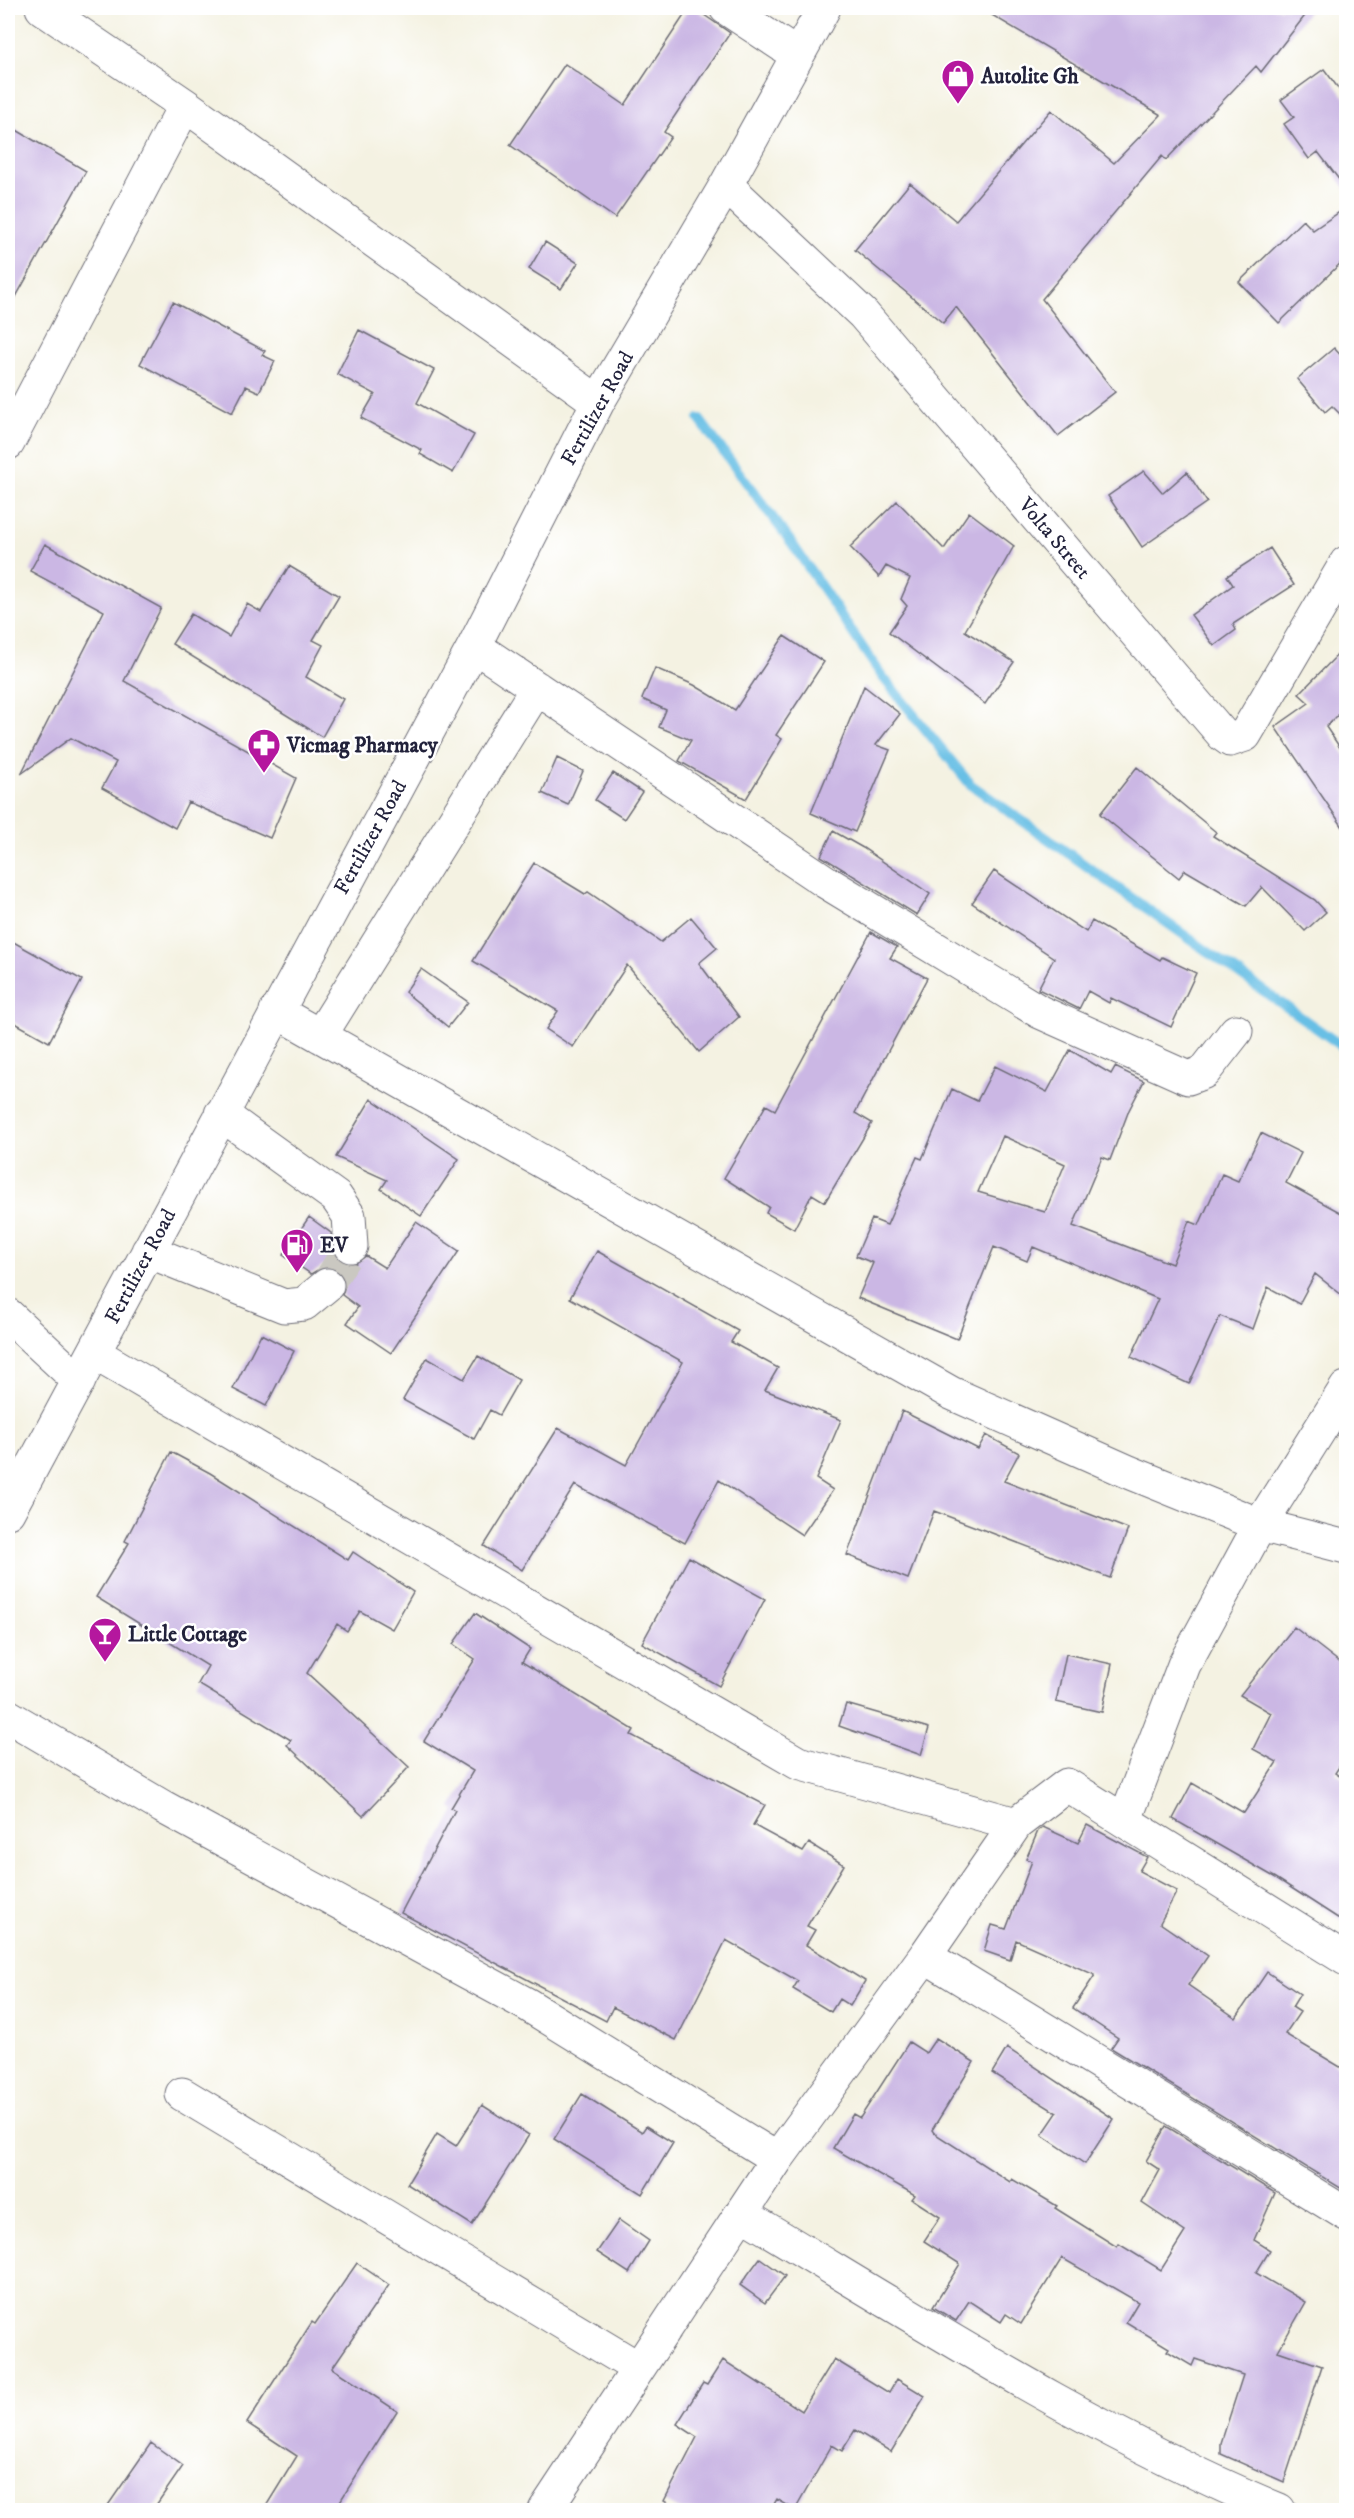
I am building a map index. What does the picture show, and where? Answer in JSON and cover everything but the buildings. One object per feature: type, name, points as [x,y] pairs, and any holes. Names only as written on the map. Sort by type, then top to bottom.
[{"type":"street","points":[[42,8],[185,105],[598,402]]},
{"type":"street","points":[[726,8],[797,55]]},
{"type":"street","name":"Fertilizer Road","points":[[8,1512],[474,646],[598,402],[726,185],[824,8]]},
{"type":"street","points":[[8,443],[185,105]]},
{"type":"street","name":"Volta Street","points":[[726,185],[863,314],[1223,735],[1230,740],[1245,735],[1347,563]]},
{"type":"street","points":[[474,646],[826,882],[1040,1012],[1188,1078],[1204,1072],[1236,1031]]},
{"type":"street","points":[[320,1036],[537,688]]},
{"type":"street","points":[[276,1011],[951,1393],[1129,1472],[1260,1525],[1347,1547]]},
{"type":"street","points":[[221,1114],[336,1197],[350,1216],[351,1246]]},
{"type":"street","points":[[148,1251],[284,1306],[304,1304],[327,1285]]},
{"type":"street","points":[[8,1315],[87,1367],[798,1763],[1016,1824]]},
{"type":"street","points":[[1125,1820],[1184,1665],[1260,1525],[1347,1388]]},
{"type":"street","points":[[8,1716],[163,1807],[528,2005],[777,2159]]},
{"type":"street","points":[[545,2511],[777,2159],[925,1956],[1016,1824],[1067,1785],[1347,1959]]},
{"type":"street","points":[[925,1956],[1347,2214]]},
{"type":"street","points":[[182,2094],[638,2368]]},
{"type":"street","points":[[742,2214],[1088,2420],[1279,2511]]},
{"type":"waterway","points":[[699,419],[791,542],[882,676],[970,784],[1346,1049]]},
{"type":"tunnel","points":[[327,1285],[351,1246]]},
{"type":"place","name":"Autolite Gh","points":[[958,105]]},
{"type":"place","name":"Vicmag Pharmacy","points":[[264,774]]},
{"type":"place","name":"EV","points":[[297,1274]]},
{"type":"place","name":"Little Cottage","points":[[105,1663]]}]
